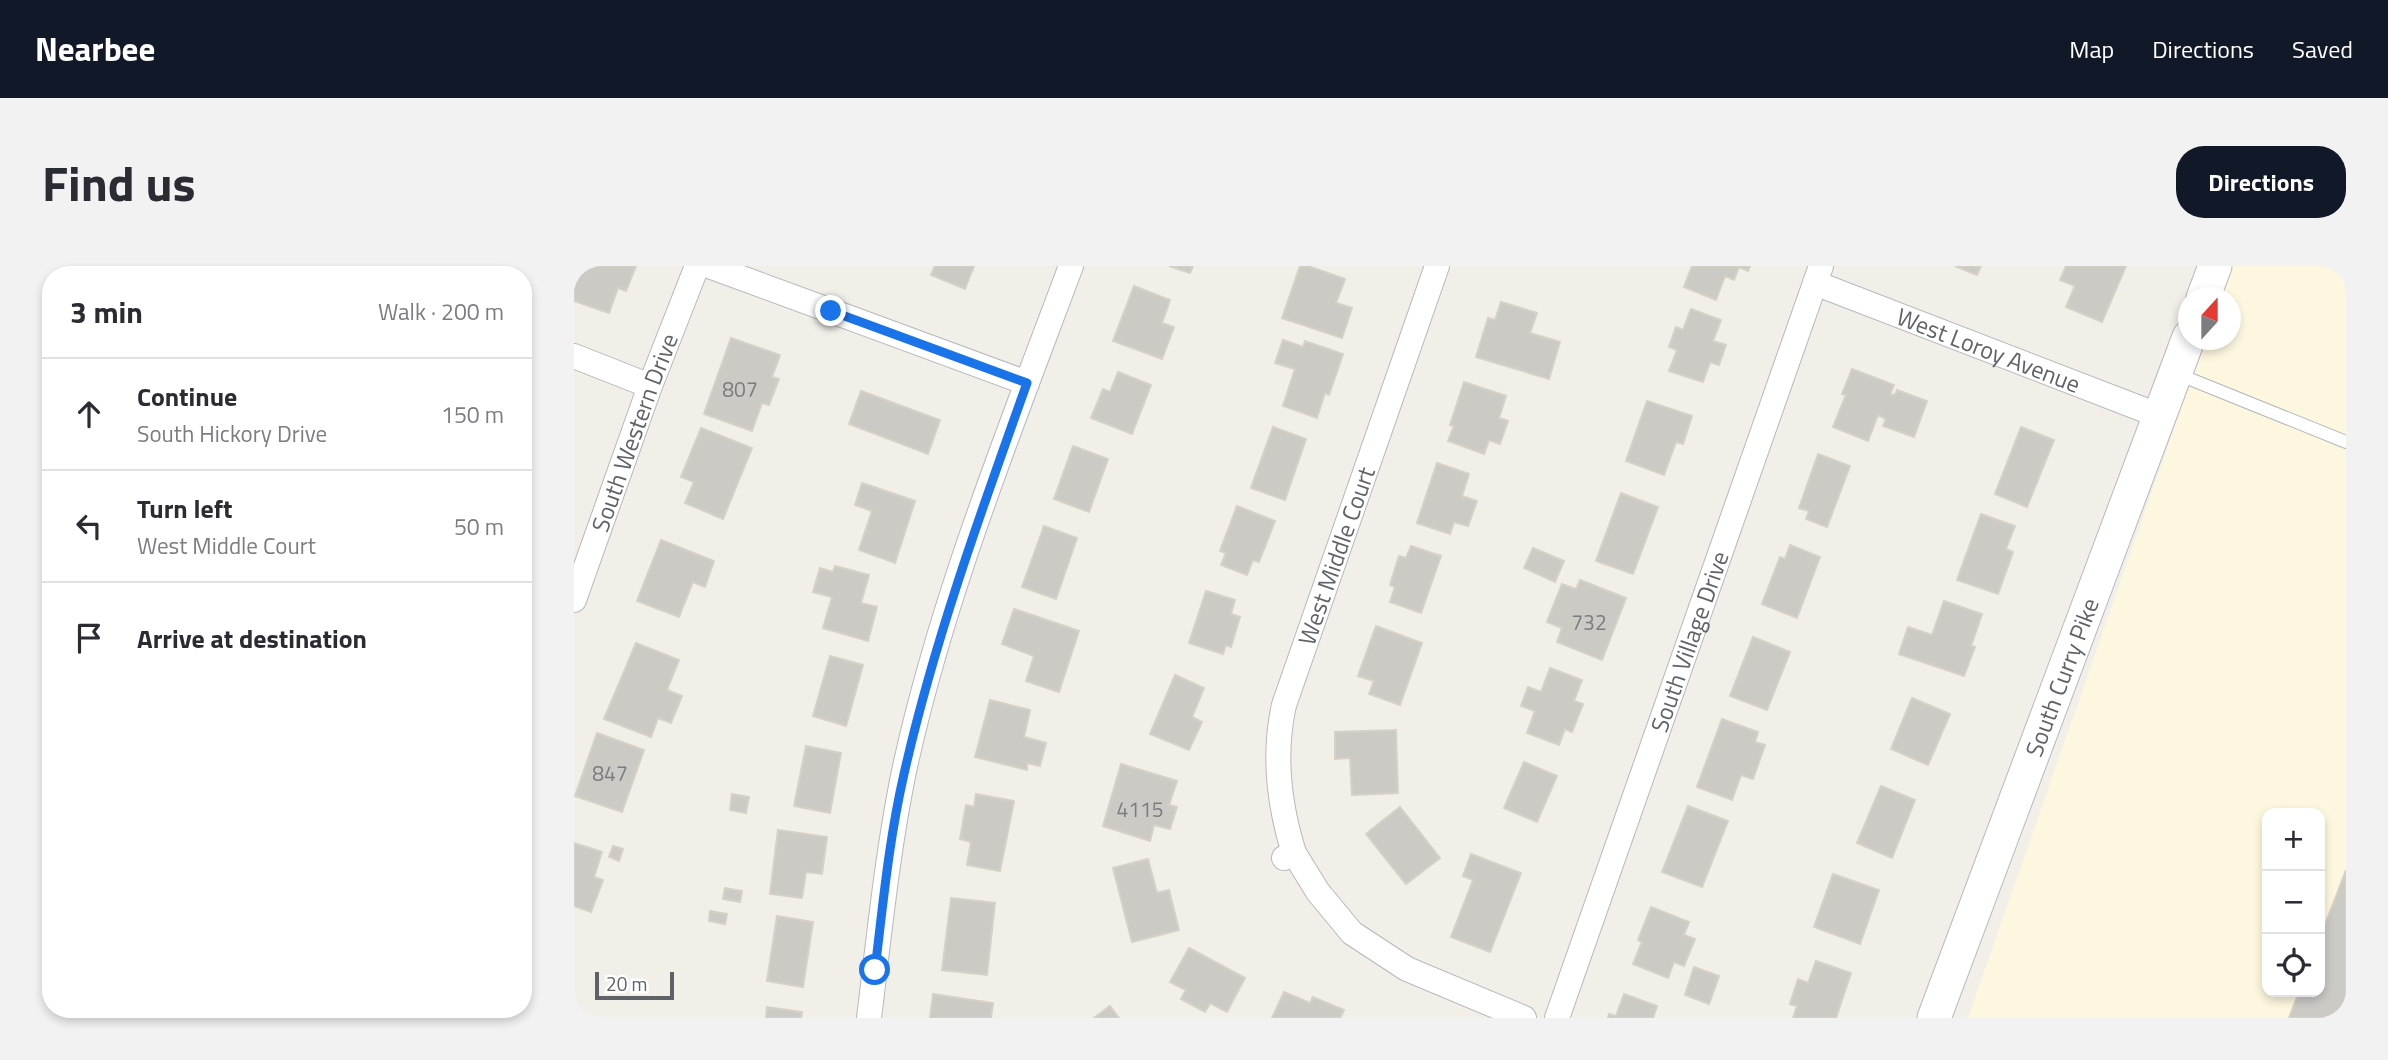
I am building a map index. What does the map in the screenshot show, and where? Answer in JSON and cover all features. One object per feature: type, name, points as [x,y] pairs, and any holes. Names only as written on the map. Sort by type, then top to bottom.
[{"type":"main road","points":[[2207,287],[2215,266]]},
{"type":"main road","name":"South Curry Pike","points":[[1934,1018],[2184,350]]},
{"type":"street","name":"South Western Drive","points":[[574,600],[650,386],[697,266]]},
{"type":"street","points":[[709,266],[1027,383]]},
{"type":"street","points":[[869,1018],[888,866],[904,775],[962,564],[1071,266]]},
{"type":"street","name":"West Middle Court","points":[[1437,266],[1284,705],[1279,729],[1279,779],[1289,855],[1352,933],[1407,969],[1524,1018]]},
{"type":"street","name":"West Loroy Avenue","points":[[1818,275],[2160,416]]},
{"type":"street","name":"South Village Drive","points":[[1557,1018],[1818,275]]},
{"type":"street","points":[[574,356],[650,386]]},
{"type":"lane","points":[[2175,373],[2346,442]]},
{"type":"shaded area","points":[[2231,266],[2346,266],[2346,1018],[1968,1018],[2202,350],[2241,350],[2241,287],[2224,287]]},
{"type":"building","points":[[574,266],[636,266],[626,291],[618,288],[609,313],[574,301],[574,278],[577,271]]},
{"type":"building","points":[[935,266],[974,266],[965,289],[931,275]]},
{"type":"building","points":[[1169,266],[1193,266],[1190,273]]},
{"type":"building","points":[[1300,266],[1308,266],[1345,279],[1336,303],[1352,308],[1342,338],[1282,318]]},
{"type":"building","points":[[1692,266],[1750,266],[1748,271],[1739,267],[1734,280],[1725,276],[1716,300],[1684,287]]},
{"type":"building","points":[[1955,266],[1981,266],[1977,275]]},
{"type":"building","points":[[2066,266],[2126,266],[2102,322],[2066,307],[2075,286],[2060,280]]},
{"type":"building","points":[[1134,286],[1170,300],[1162,323],[1174,327],[1162,359],[1113,341]]},
{"type":"building","points":[[1501,302],[1537,313],[1530,333],[1560,342],[1549,379],[1476,357],[1488,318],[1495,320]]},
{"type":"building","points":[[1691,309],[1721,320],[1713,341],[1726,345],[1719,365],[1710,362],[1703,382],[1669,371],[1677,350],[1669,347],[1676,327],[1683,330]]},
{"type":"building","points":[[731,338],[780,355],[772,377],[779,379],[769,405],[762,403],[752,431],[704,414]]},
{"type":"building","points":[[1283,340],[1303,347],[1305,341],[1343,354],[1329,395],[1325,393],[1317,418],[1283,406],[1295,369],[1275,363]]},
{"type":"building","points":[[1852,369],[1894,385],[1890,394],[1895,395],[1897,390],[1927,401],[1914,437],[1883,426],[1886,419],[1878,415],[1868,441],[1833,427],[1846,395],[1842,394]]},
{"type":"building","points":[[1118,372],[1151,385],[1132,434],[1091,418],[1103,389],[1110,392]]},
{"type":"building","points":[[1464,382],[1506,396],[1499,418],[1508,421],[1500,444],[1489,440],[1484,454],[1448,441],[1454,426],[1450,425]]},
{"type":"building","points":[[861,391],[940,420],[928,454],[849,424]]},
{"type":"building","points":[[1647,401],[1692,416],[1683,444],[1676,442],[1664,475],[1626,461]]},
{"type":"building","points":[[1273,427],[1306,439],[1285,500],[1251,488]]},
{"type":"building","points":[[2021,427],[2054,440],[2027,507],[1995,494]]},
{"type":"building","points":[[701,428],[752,448],[723,519],[685,503],[694,482],[681,477]]},
{"type":"building","points":[[1073,446],[1108,459],[1089,512],[1054,499]]},
{"type":"building","points":[[1818,454],[1850,466],[1827,527],[1806,519],[1809,511],[1799,508]]},
{"type":"building","points":[[1437,463],[1469,474],[1462,496],[1477,501],[1468,526],[1454,522],[1450,534],[1417,523]]},
{"type":"building","points":[[862,483],[915,501],[895,563],[859,550],[872,511],[855,505]]},
{"type":"building","points":[[1621,493],[1658,507],[1633,574],[1596,561]]},
{"type":"building","points":[[1237,506],[1275,521],[1259,562],[1253,560],[1247,575],[1221,565],[1226,553],[1220,551]]},
{"type":"building","points":[[1981,514],[2015,526],[2006,549],[2013,552],[1998,594],[1957,580]]},
{"type":"building","points":[[1044,526],[1077,538],[1056,599],[1022,587]]},
{"type":"building","points":[[661,540],[714,561],[705,587],[693,582],[679,617],[637,601]]},
{"type":"building","points":[[1790,545],[1820,557],[1797,618],[1762,604],[1780,557],[1785,559]]},
{"type":"building","points":[[1411,546],[1441,556],[1421,613],[1390,602],[1395,587],[1390,585],[1399,556],[1406,558]]},
{"type":"building","points":[[1533,548],[1564,561],[1555,582],[1524,568]]},
{"type":"building","points":[[835,566],[869,575],[861,603],[877,607],[868,641],[823,628],[832,597],[813,592],[820,568],[833,572]]},
{"type":"building","points":[[1580,580],[1626,598],[1602,660],[1557,642],[1562,628],[1547,622],[1562,584],[1576,589]]},
{"type":"building","points":[[1206,591],[1235,600],[1231,614],[1240,617],[1231,647],[1226,645],[1223,654],[1189,643]]},
{"type":"building","points":[[1944,601],[1982,614],[1971,646],[1975,647],[1964,676],[1899,654],[1908,627],[1932,635]]},
{"type":"building","points":[[1014,609],[1079,631],[1059,692],[1026,681],[1034,656],[1002,644]]},
{"type":"building","points":[[1376,626],[1422,643],[1400,705],[1369,694],[1374,681],[1358,676]]},
{"type":"building","points":[[1753,637],[1790,652],[1767,710],[1730,696]]},
{"type":"building","points":[[636,643],[679,660],[667,690],[682,696],[671,723],[658,718],[651,737],[604,719]]},
{"type":"building","points":[[830,656],[863,665],[846,726],[813,716]]},
{"type":"building","points":[[1550,668],[1582,680],[1574,701],[1583,704],[1572,732],[1565,729],[1559,745],[1527,733],[1535,711],[1521,706],[1528,687],[1541,692]]},
{"type":"building","points":[[1175,675],[1204,688],[1192,717],[1202,722],[1189,750],[1150,734]]},
{"type":"building","points":[[1912,698],[1950,714],[1928,765],[1891,749]]},
{"type":"building","points":[[990,700],[1030,710],[1024,737],[1046,743],[1040,766],[1027,763],[1027,770],[975,757]]},
{"type":"building","points":[[1722,719],[1758,732],[1755,742],[1765,745],[1753,779],[1741,775],[1732,800],[1697,787]]},
{"type":"building","points":[[1396,730],[1398,793],[1352,795],[1350,758],[1335,759],[1335,732]]},
{"type":"building","points":[[597,733],[644,750],[622,812],[575,796]]},
{"type":"building","points":[[806,746],[841,753],[830,813],[794,806]]},
{"type":"building","points":[[1524,762],[1557,776],[1537,822],[1504,808]]},
{"type":"building","points":[[1121,764],[1177,781],[1169,805],[1177,807],[1170,829],[1154,825],[1150,841],[1103,826]]},
{"type":"building","points":[[1881,786],[1915,800],[1892,858],[1857,843]]},
{"type":"building","points":[[732,794],[749,797],[746,813],[730,810]]},
{"type":"building","points":[[976,794],[1014,801],[1000,871],[967,865],[971,842],[960,839],[966,805],[974,807]]},
{"type":"building","points":[[1688,806],[1728,821],[1702,887],[1662,872]]},
{"type":"building","points":[[1400,807],[1440,858],[1406,884],[1366,834]]},
{"type":"building","points":[[778,830],[827,837],[822,874],[806,872],[802,898],[770,894]]},
{"type":"building","points":[[574,843],[602,852],[594,877],[603,880],[591,912],[574,906]]},
{"type":"building","points":[[613,846],[623,849],[619,861],[609,857]]},
{"type":"building","points":[[1471,854],[1521,873],[1490,952],[1451,937],[1473,880],[1463,876]]},
{"type":"building","points":[[1148,859],[1157,893],[1169,890],[1179,930],[1132,942],[1113,868]]},
{"type":"building","points":[[2346,870],[2346,1018],[2289,1018],[2297,997],[2325,997],[2325,925]]},
{"type":"building","points":[[1833,874],[1879,890],[1860,944],[1814,927]]},
{"type":"building","points":[[725,888],[742,891],[740,902],[723,899]]},
{"type":"building","points":[[951,898],[995,903],[987,975],[942,970]]},
{"type":"building","points":[[1651,907],[1689,922],[1684,935],[1695,939],[1684,966],[1674,962],[1668,978],[1633,964],[1642,942],[1638,940]]},
{"type":"building","points":[[710,911],[727,914],[725,924],[709,921]]},
{"type":"building","points":[[777,916],[813,922],[803,987],[767,981]]},
{"type":"building","points":[[1189,948],[1245,978],[1227,1012],[1210,1003],[1205,1012],[1181,999],[1186,990],[1170,982]]},
{"type":"building","points":[[1816,961],[1851,973],[1836,1018],[1793,1018],[1797,1006],[1790,1004],[1798,979],[1808,983]]},
{"type":"building","points":[[1694,967],[1719,976],[1709,1004],[1685,995]]},
{"type":"building","points":[[1284,992],[1310,1003],[1313,997],[1344,1010],[1340,1018],[1272,1018]]},
{"type":"building","points":[[933,994],[993,1003],[991,1018],[930,1018]]},
{"type":"building","points":[[1624,994],[1657,1006],[1653,1018],[1608,1018],[1609,1014],[1616,1016]]},
{"type":"building","points":[[1110,1006],[1119,1018],[1094,1018]]},
{"type":"building","points":[[767,1007],[802,1012],[801,1018],[766,1018]]},
{"type":"route","points":[[831,311],[1027,383],[962,564],[918,717],[894,825],[875,970]]}]
